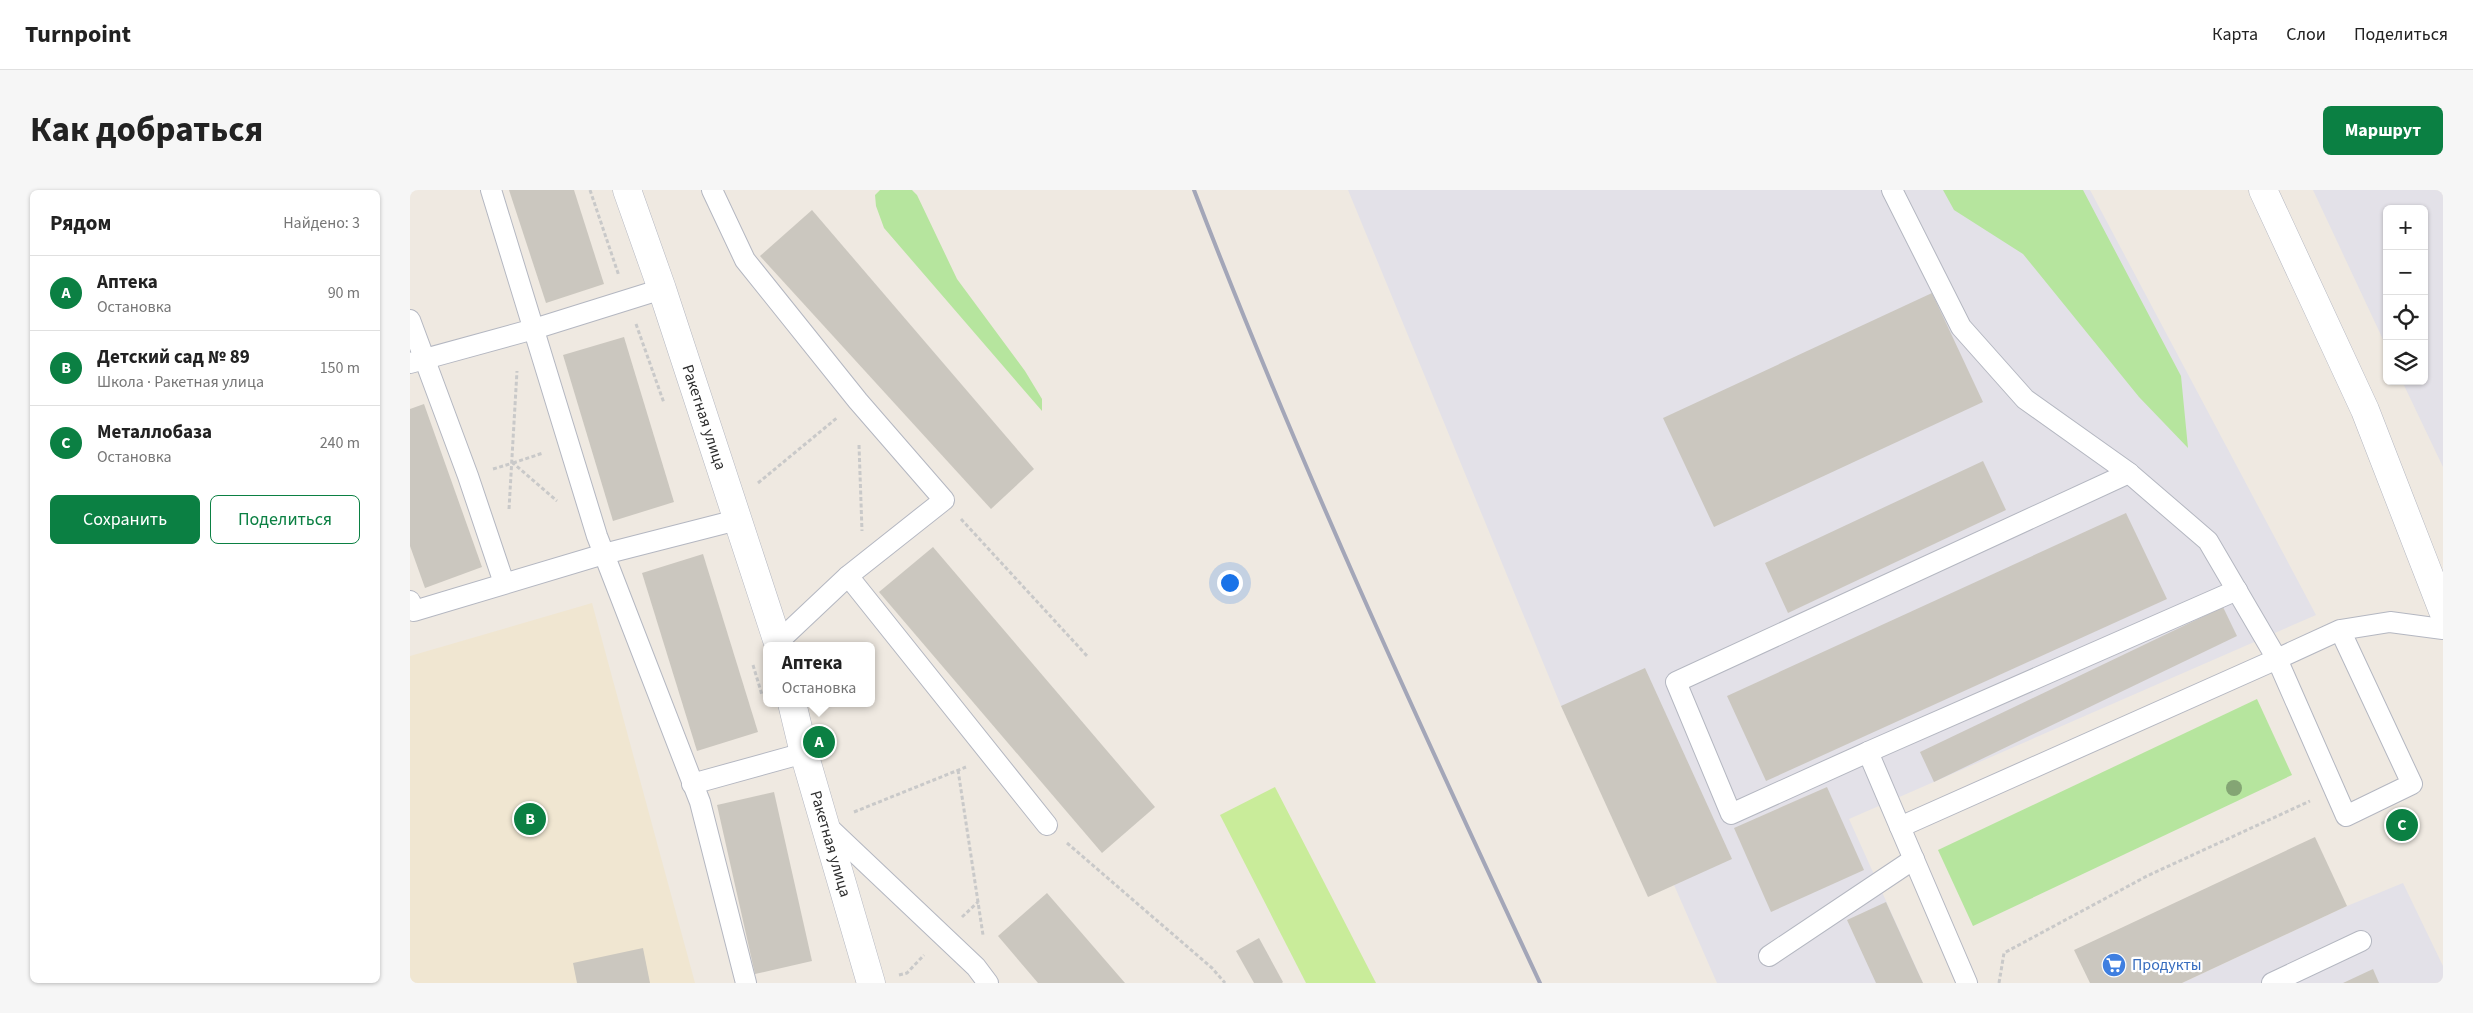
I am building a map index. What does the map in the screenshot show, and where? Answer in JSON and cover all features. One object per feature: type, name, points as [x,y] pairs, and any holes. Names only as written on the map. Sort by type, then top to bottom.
[{"type":"street","points":[[2263,190],[2365,410],[2443,611]]},
{"type":"street","name":"Ракетная улица","points":[[632,192],[777,642]]},
{"type":"street","name":"Ракетная улица","points":[[793,707],[867,982]]},
{"type":"lane","points":[[491,190],[526,331],[604,554],[700,802],[746,983]]},
{"type":"lane","points":[[1892,190],[1961,327],[2025,399],[2129,473],[2208,541],[2277,659],[2336,789],[2346,816],[2412,784],[2340,630]]},
{"type":"lane","points":[[717,192],[745,260],[858,401],[944,500],[855,570],[780,642]]},
{"type":"lane","points":[[417,361],[526,331],[662,289]]},
{"type":"lane","points":[[410,320],[417,361],[468,476],[504,583]]},
{"type":"lane","points":[[2129,473],[1676,682],[1731,814],[2237,590]]},
{"type":"lane","points":[[410,602],[414,611],[604,554],[734,512]]},
{"type":"lane","points":[[855,570],[992,756],[1047,825]]},
{"type":"lane","points":[[1900,826],[2340,630],[2390,622],[2443,628]]},
{"type":"lane","points":[[1868,752],[1967,983]]},
{"type":"lane","points":[[692,784],[804,753]]},
{"type":"lane","points":[[825,824],[976,967],[988,983]]},
{"type":"lane","points":[[1769,956],[1914,859]]},
{"type":"lane","points":[[2272,983],[2361,941]]},
{"type":"path","points":[[590,190],[665,405]]},
{"type":"path","points":[[509,519],[526,331]]},
{"type":"path","points":[[734,512],[858,401]]},
{"type":"path","points":[[855,570],[858,401]]},
{"type":"path","points":[[468,476],[513,463]]},
{"type":"path","points":[[513,463],[562,506]]},
{"type":"path","points":[[944,500],[1088,657]]},
{"type":"path","points":[[750,657],[763,697]]},
{"type":"path","points":[[825,824],[992,756]]},
{"type":"path","points":[[958,770],[983,938]]},
{"type":"path","points":[[1999,983],[2004,953],[2147,876],[2336,789]]},
{"type":"path","points":[[1047,825],[1096,870],[1124,890],[1212,968],[1225,983]]},
{"type":"shaded area","points":[[1348,190],[2090,190],[2316,615],[1849,819],[1923,983],[1717,983],[1674,885],[1561,706]]},
{"type":"shaded area","points":[[2313,190],[2443,190],[2443,467],[2404,385],[2428,385],[2428,205],[2383,205],[2383,339]]},
{"type":"shaded area","points":[[592,603],[695,983],[410,983],[410,656]]},
{"type":"shaded area","points":[[2403,883],[2443,966],[2443,983],[2182,983],[2347,906]]},
{"type":"green space","points":[[880,190],[912,190],[917,195],[957,279],[1025,371],[1042,399],[1042,411],[884,228],[876,206],[875,195]]},
{"type":"green space","points":[[1943,190],[2083,190],[2181,376],[2188,448],[2139,397],[2023,254],[1954,210]]},
{"type":"green space","points":[[2257,699],[2292,775],[1973,926],[1938,850]]},
{"type":"green space","points":[[1275,787],[1376,983],[1306,983],[1220,815]]},
{"type":"building","points":[[509,190],[574,190],[604,284],[546,303]]},
{"type":"building","points":[[812,210],[1034,469],[991,509],[760,256]]},
{"type":"building","points":[[1932,293],[1983,402],[1714,527],[1663,418]]},
{"type":"building","points":[[624,337],[674,502],[613,521],[563,355]]},
{"type":"building","points":[[424,404],[482,567],[425,588],[410,546],[410,409]]},
{"type":"building","points":[[1983,461],[2006,510],[1788,613],[1765,563]]},
{"type":"building","points":[[2126,513],[2167,599],[1766,781],[1727,696]]},
{"type":"building","points":[[933,547],[1155,807],[1102,853],[879,592]]},
{"type":"building","points":[[703,554],[758,732],[697,751],[642,573]]},
{"type":"building","points":[[2223,607],[2237,636],[1934,782],[1920,752]]},
{"type":"building","points":[[1645,668],[1732,859],[1648,897],[1561,706]]},
{"type":"building","points":[[1827,787],[1864,870],[1771,912],[1734,828]]},
{"type":"building","points":[[774,792],[812,961],[755,974],[717,805]]},
{"type":"building","points":[[2315,837],[2347,906],[2182,983],[2090,983],[2074,950]]},
{"type":"building","points":[[1047,893],[1125,983],[1038,983],[998,936]]},
{"type":"building","points":[[1886,902],[1923,983],[1876,983],[1847,920]]},
{"type":"building","points":[[1259,938],[1282,983],[1254,983],[1236,951]]},
{"type":"building","points":[[643,948],[650,983],[577,983],[573,963]]},
{"type":"building","points":[[2373,969],[2379,983],[2343,983]]},
{"type":"railway","points":[[1194,190],[1274,391],[1360,590],[1540,983]]},
{"type":"place","name":"Аптека","points":[[819,742]]},
{"type":"place","name":"Детский сад № 89","points":[[530,819]]},
{"type":"place","name":"Металлобаза","points":[[2402,825]]},
{"type":"place","name":"Продукты","points":[[2114,965]]}]
